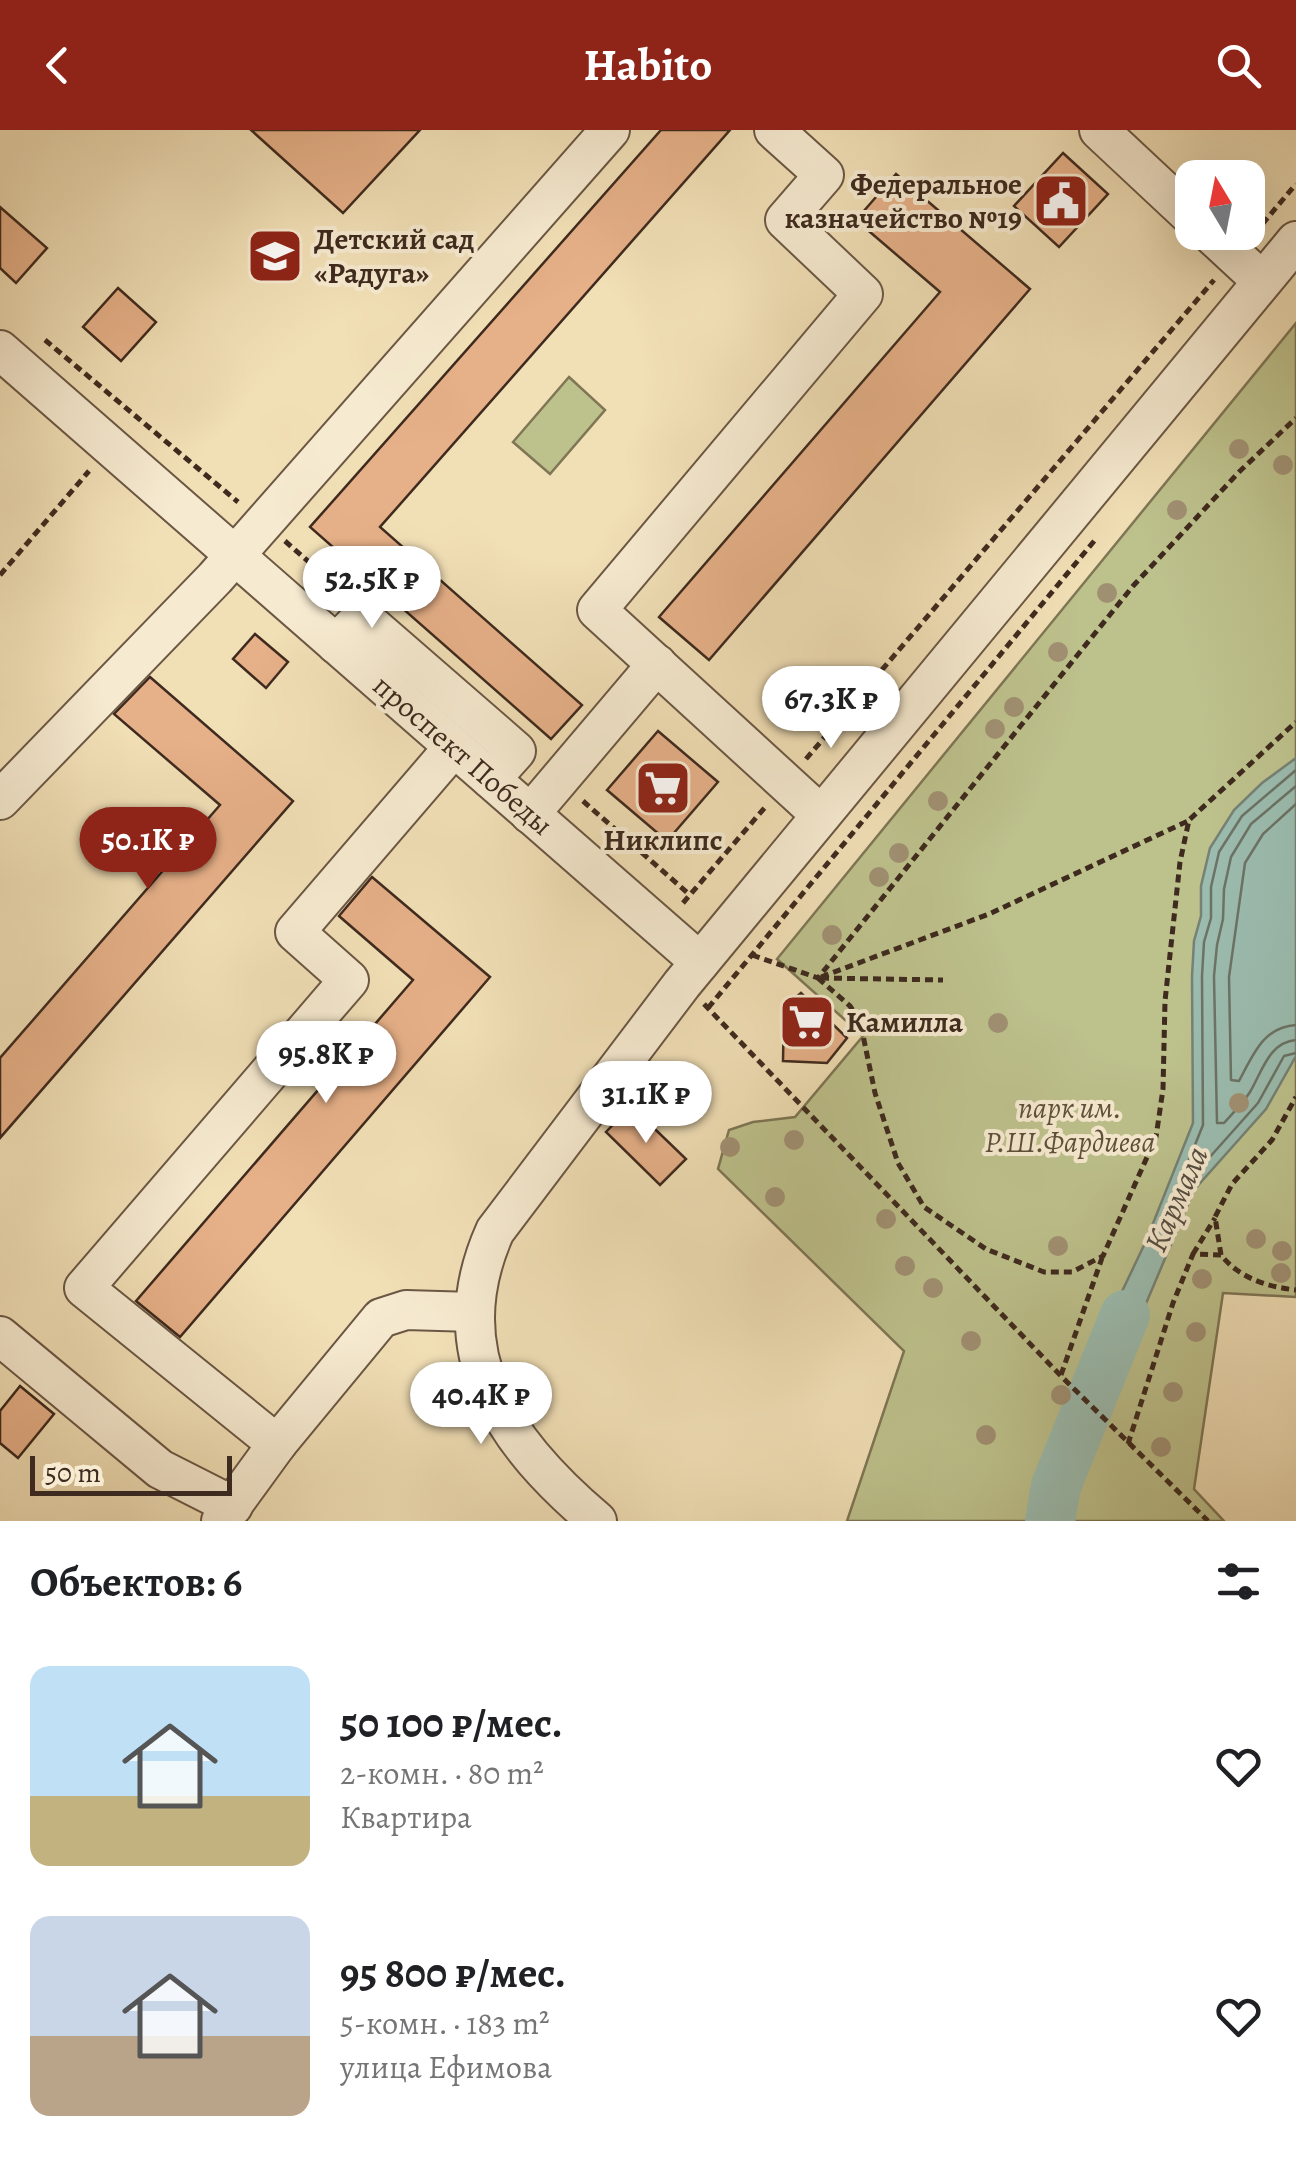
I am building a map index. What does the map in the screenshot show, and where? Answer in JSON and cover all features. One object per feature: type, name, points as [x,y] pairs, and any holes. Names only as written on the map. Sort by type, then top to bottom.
[{"type":"street","points":[[0,800],[235,556],[610,130]]},
{"type":"street","points":[[774,130],[824,175],[785,220],[863,294],[597,610],[822,815]]},
{"type":"street","points":[[1100,130],[1175,201]]},
{"type":"street","points":[[597,1521],[554,1484],[522,1447],[495,1406],[480,1369],[473,1312],[486,1251],[506,1212],[697,985],[822,815],[1296,241]]},
{"type":"street","points":[[1228,250],[1262,282]]},
{"type":"street","name":"проспект Победы","points":[[0,350],[662,928],[697,985]]},
{"type":"street","points":[[336,644],[362,618],[516,751],[491,779]]},
{"type":"street","points":[[530,814],[657,664]]},
{"type":"street","points":[[277,1444],[84,1288],[348,980],[294,932],[454,746]]},
{"type":"street","points":[[0,1336],[160,1469],[227,1514],[277,1444],[381,1318],[406,1310],[473,1312]]},
{"type":"path","points":[[1265,209],[1296,184]]},
{"type":"path","points":[[662,928],[786,783],[1217,250]]},
{"type":"path","points":[[818,978],[1133,586],[1239,472],[1296,418]]},
{"type":"path","points":[[0,575],[90,470]]},
{"type":"path","points":[[1102,531],[752,956],[697,985],[1061,1376],[1208,1521]]},
{"type":"path","points":[[818,978],[989,914],[1189,820],[1296,722]]},
{"type":"path","points":[[1061,1376],[1103,1256],[1156,1137],[1163,1090],[1164,1001],[1180,862],[1189,820]]},
{"type":"path","points":[[752,956],[818,978],[943,980]]},
{"type":"path","points":[[818,978],[860,1020],[875,1092],[898,1164],[924,1207],[986,1249],[1044,1272],[1072,1272],[1103,1256]]},
{"type":"path","points":[[1128,1444],[1173,1303],[1193,1254],[1232,1184],[1272,1140],[1296,1097]]},
{"type":"path","points":[[1215,1218],[1222,1255],[1231,1267],[1252,1280],[1296,1290]]},
{"type":"path","points":[[1193,1254],[1222,1255]]},
{"type":"green space","name":"парк им. Р.Ш.Фардиева","points":[[1296,323],[1296,1297],[1223,1293],[1194,1489],[1224,1521],[847,1521],[904,1351],[718,1169],[729,1130],[753,1122],[795,1117],[863,1036],[777,959]]},
{"type":"green space","points":[[569,377],[605,410],[550,474],[513,442]]},
{"type":"water","points":[[1296,758],[1296,1056],[1266,1109],[1194,1190],[1056,1506],[1054,1521],[1038,1521],[1085,1400],[1105,1387],[1097,1366],[1117,1302],[1193,1123],[1194,941],[1210,848],[1234,810]]},
{"type":"building","points":[[251,130],[420,130],[343,213]]},
{"type":"building","points":[[661,130],[730,130],[380,527],[582,705],[551,739],[310,527]]},
{"type":"building","points":[[1063,153],[1108,194],[1059,247],[1014,206]]},
{"type":"building","points":[[896,174],[1030,289],[709,660],[659,617],[940,292],[856,220]]},
{"type":"building","points":[[0,207],[47,248],[16,283],[0,268]]},
{"type":"building","points":[[118,288],[156,322],[121,361],[83,327]]},
{"type":"building","points":[[255,634],[288,662],[266,688],[233,659]]},
{"type":"building","points":[[150,677],[293,801],[0,1138],[0,1058],[220,805],[114,714]]},
{"type":"building","points":[[658,731],[718,782],[667,841],[607,790]]},
{"type":"building","points":[[372,877],[490,977],[180,1337],[136,1301],[413,980],[339,916]]},
{"type":"building","name":"Камилла","points":[[801,993],[847,1038],[827,1063],[783,1061],[784,1007]]},
{"type":"building","points":[[631,1106],[686,1159],[660,1185],[606,1132]]},
{"type":"building","points":[[20,1386],[54,1414],[18,1458],[0,1443],[0,1411]]},
{"type":"waterway","name":"Кармала","points":[[1050,1521],[1056,1486],[1125,1315]]},
{"type":"place","name":"Федеральное казначейство №19","points":[[1061,201]]},
{"type":"place","name":"Детский сад «Радуга»","points":[[275,256]]},
{"type":"place","name":"Никлипс","points":[[663,788]]},
{"type":"place","name":"Камилла","points":[[807,1022]]}]
